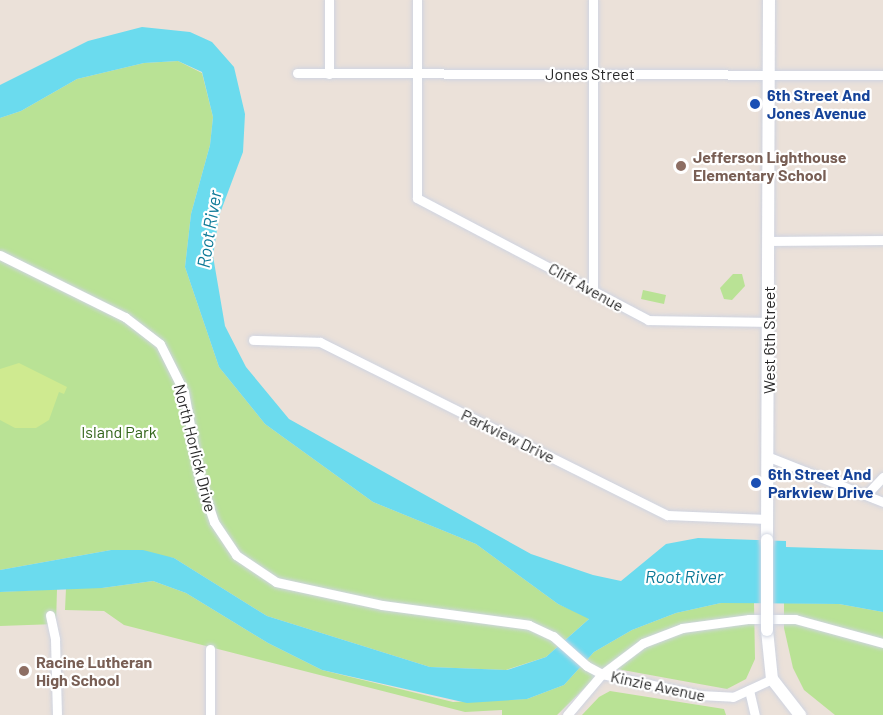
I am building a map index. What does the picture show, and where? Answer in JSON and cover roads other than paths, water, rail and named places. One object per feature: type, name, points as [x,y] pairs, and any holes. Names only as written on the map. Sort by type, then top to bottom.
[{"type":"street","points":[[329,0],[329,74]]},
{"type":"street","points":[[417,0],[417,74]]},
{"type":"street","points":[[593,0],[593,289]]},
{"type":"street","name":"West 6th Street","points":[[769,0],[767,630],[772,679]]},
{"type":"street","name":"Jones Street","points":[[297,73],[883,75]]},
{"type":"street","name":"Cliff Avenue","points":[[417,74],[417,198],[648,320],[769,322]]},
{"type":"street","points":[[769,241],[883,240]]},
{"type":"street","name":"North Horlick Drive","points":[[0,255],[125,316],[160,344],[184,392],[206,501],[223,540],[253,568],[276,582],[382,605],[521,623],[553,636],[587,666],[602,674]]},
{"type":"street","name":"Parkview Drive","points":[[253,340],[320,342],[667,515],[767,519]]},
{"type":"street","points":[[769,457],[883,502]]},
{"type":"street","points":[[866,495],[883,477]]},
{"type":"street","points":[[50,615],[55,639],[57,715]]},
{"type":"street","points":[[567,715],[602,674],[644,643],[682,628],[750,619],[795,619],[883,643]]},
{"type":"street","points":[[210,649],[210,715]]},
{"type":"street","name":"Kinzie Avenue","points":[[602,674],[715,698],[748,690],[772,679]]},
{"type":"street","points":[[772,679],[800,715]]},
{"type":"street","points":[[748,690],[755,715]]},
{"type":"water","name":"Root River","points":[[142,27],[190,32],[212,42],[234,67],[245,114],[243,152],[219,216],[213,256],[225,326],[246,367],[289,419],[531,554],[593,575],[621,581],[666,544],[698,538],[786,541],[786,547],[883,550],[883,612],[839,604],[721,603],[676,613],[632,630],[594,652],[564,685],[527,699],[467,703],[322,670],[268,643],[186,593],[153,581],[102,588],[0,592],[0,570],[111,550],[143,550],[174,558],[267,616],[430,667],[507,670],[546,657],[589,619],[558,604],[476,544],[373,502],[265,424],[219,367],[185,267],[191,214],[210,145],[213,117],[202,72],[178,61],[144,63],[77,79],[21,111],[0,118],[0,85],[88,41]]},
{"type":"place","name":"6th Street And Jones Avenue","points":[[755,104]]},
{"type":"place","name":"Jefferson Lighthouse Elementary School","points":[[681,166]]},
{"type":"place","name":"6th Street And Parkview Drive","points":[[756,483]]},
{"type":"place","name":"Racine Lutheran High School","points":[[24,671]]},
{"type":"park label","name":"Island Park","points":[[119,432]]}]
